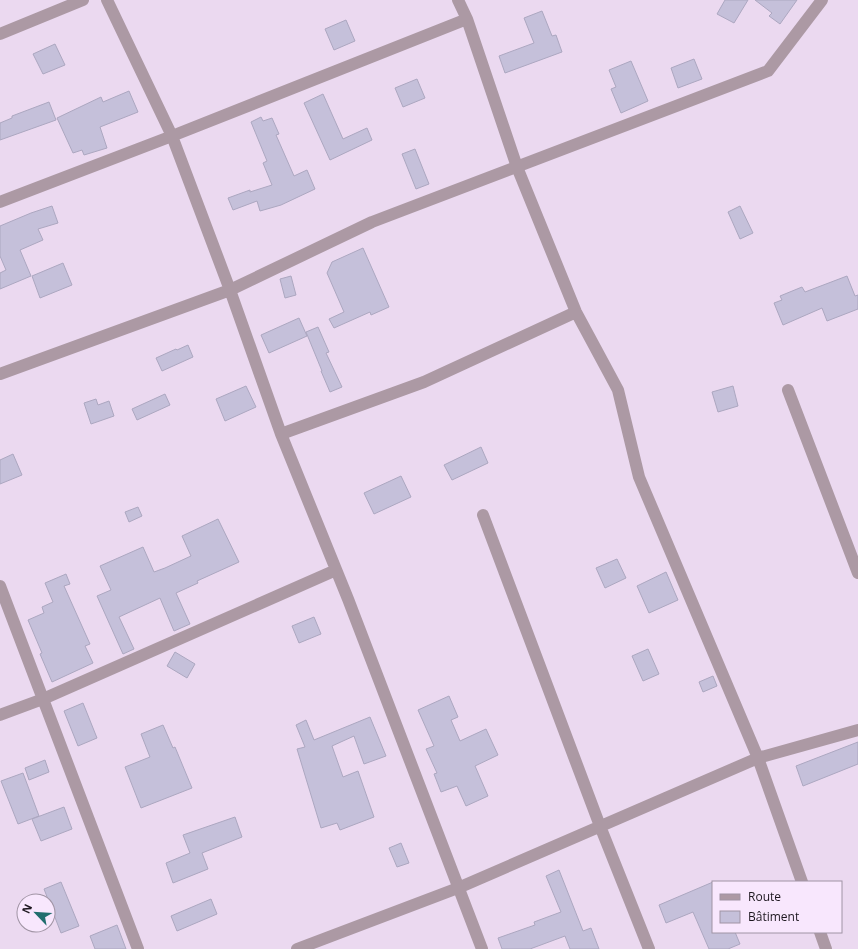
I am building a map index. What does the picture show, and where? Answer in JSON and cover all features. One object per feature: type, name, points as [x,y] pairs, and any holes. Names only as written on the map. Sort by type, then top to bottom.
[{"type":"street","points":[[0,34],[83,0]]},
{"type":"street","points":[[107,0],[172,136],[230,290],[281,434],[336,570],[482,949]]},
{"type":"street","points":[[458,0],[467,19],[517,167],[576,312],[618,390],[639,477],[758,758],[802,881]]},
{"type":"street","points":[[0,374],[230,290],[372,222],[768,71],[822,0]]},
{"type":"street","points":[[0,202],[172,136],[467,19]]},
{"type":"street","points":[[281,434],[424,382],[576,312]]},
{"type":"street","points":[[788,390],[858,573]]},
{"type":"street","points":[[483,516],[600,826],[649,949]]},
{"type":"street","points":[[0,715],[43,699],[336,570]]},
{"type":"street","points":[[0,586],[138,949]]},
{"type":"street","points":[[297,949],[458,888],[758,758],[858,730]]},
{"type":"street","points":[[820,933],[826,949]]},
{"type":"building","points":[[725,0],[748,0],[734,23],[717,14]]},
{"type":"building","points":[[755,0],[797,0],[780,24],[769,16],[772,13]]},
{"type":"building","points":[[542,11],[552,36],[556,35],[562,52],[505,73],[499,56],[534,43],[524,18]]},
{"type":"building","points":[[346,20],[355,41],[334,50],[325,29]]},
{"type":"building","points":[[55,44],[65,65],[43,74],[33,54]]},
{"type":"building","points":[[694,59],[702,79],[678,88],[671,68]]},
{"type":"building","points":[[631,61],[648,101],[621,113],[611,89],[616,87],[609,70]]},
{"type":"building","points":[[417,79],[425,98],[403,107],[395,88]]},
{"type":"building","points":[[129,91],[138,112],[100,127],[107,148],[84,155],[82,150],[73,153],[57,118],[101,97],[103,102]]},
{"type":"building","points":[[323,94],[343,139],[367,128],[372,140],[330,160],[304,103]]},
{"type":"building","points":[[49,102],[56,120],[0,140],[0,123],[12,118],[12,116]]},
{"type":"building","points":[[261,117],[263,121],[272,118],[279,134],[276,135],[294,176],[307,170],[315,189],[281,205],[260,211],[257,201],[233,210],[228,198],[250,190],[250,192],[272,185],[263,163],[267,161],[251,122]]},
{"type":"building","points":[[415,149],[429,184],[416,189],[402,154]]},
{"type":"building","points":[[52,206],[58,223],[38,229],[43,240],[20,250],[31,276],[0,289],[0,273],[6,270],[0,256],[0,226]]},
{"type":"building","points":[[740,206],[753,233],[740,239],[728,212]]},
{"type":"building","points":[[363,248],[389,307],[371,315],[370,312],[334,328],[329,319],[344,312],[327,273],[332,262]]},
{"type":"building","points":[[63,263],[72,285],[40,298],[32,276]]},
{"type":"building","points":[[291,276],[296,295],[285,298],[280,279]]},
{"type":"building","points":[[847,276],[855,296],[858,295],[858,309],[827,321],[822,308],[783,325],[774,303],[782,300],[780,296],[802,287],[805,292]]},
{"type":"building","points":[[299,318],[307,336],[269,353],[261,335]]},
{"type":"building","points":[[318,327],[329,352],[326,353],[342,387],[330,392],[306,332]]},
{"type":"building","points":[[188,345],[193,357],[162,371],[156,358]]},
{"type":"building","points":[[246,386],[256,407],[225,421],[216,399]]},
{"type":"building","points":[[733,386],[738,406],[718,412],[712,392]]},
{"type":"building","points":[[165,394],[170,405],[137,420],[132,409]]},
{"type":"building","points":[[96,399],[98,405],[109,401],[114,416],[91,424],[84,403]]},
{"type":"building","points":[[481,447],[488,463],[452,480],[444,465]]},
{"type":"building","points":[[13,454],[22,475],[0,484],[0,460]]},
{"type":"building","points":[[401,476],[411,497],[374,514],[364,493]]},
{"type":"building","points":[[138,507],[142,516],[129,522],[125,512]]},
{"type":"building","points":[[218,519],[239,562],[197,581],[198,583],[176,593],[190,624],[174,631],[160,598],[119,617],[134,649],[123,654],[97,596],[111,590],[100,566],[143,547],[154,572],[165,568],[191,556],[182,536]]},
{"type":"building","points":[[617,559],[626,578],[605,588],[596,568]]},
{"type":"building","points":[[666,572],[678,600],[649,613],[637,586]]},
{"type":"building","points":[[66,574],[70,584],[64,586],[90,644],[85,646],[93,663],[52,682],[28,620],[44,613],[42,607],[53,602],[45,583]]},
{"type":"building","points":[[314,617],[321,634],[299,643],[292,626]]},
{"type":"building","points":[[648,649],[659,674],[643,681],[632,656]]},
{"type":"building","points":[[175,652],[195,664],[187,678],[167,666]]},
{"type":"building","points":[[713,676],[717,686],[703,692],[699,682]]},
{"type":"building","points":[[449,696],[458,717],[451,720],[460,741],[486,729],[498,755],[475,766],[488,796],[466,806],[457,786],[441,792],[434,774],[437,773],[426,749],[434,746],[418,710]]},
{"type":"building","points":[[83,703],[97,738],[78,746],[64,711]]},
{"type":"building","points":[[370,717],[386,756],[364,764],[354,736],[332,746],[343,777],[358,771],[374,817],[340,830],[337,823],[321,828],[297,749],[305,747],[296,725],[306,720],[314,740]]},
{"type":"building","points":[[163,725],[173,748],[175,747],[192,788],[141,808],[125,767],[150,757],[141,734]]},
{"type":"building","points":[[858,742],[858,764],[803,786],[796,766]]},
{"type":"building","points":[[45,760],[49,772],[29,780],[25,768]]},
{"type":"building","points":[[23,773],[39,816],[18,824],[1,781]]},
{"type":"building","points":[[64,807],[72,829],[41,841],[32,819]]},
{"type":"building","points":[[235,817],[242,837],[202,853],[208,869],[173,883],[166,863],[190,853],[183,835]]},
{"type":"building","points":[[401,843],[409,863],[397,867],[389,848]]},
{"type":"building","points":[[559,870],[583,931],[591,928],[599,949],[570,949],[565,936],[530,949],[502,949],[498,938],[535,925],[534,922],[561,912],[546,876]]},
{"type":"building","points":[[61,882],[79,926],[61,933],[56,920],[56,893],[46,893],[44,889]]},
{"type":"building","points":[[712,882],[712,933],[735,933],[740,944],[728,949],[709,949],[693,912],[666,923],[659,905]]},
{"type":"building","points":[[211,899],[217,914],[177,931],[171,916]]},
{"type":"building","points":[[117,925],[126,949],[95,949],[90,936]]}]
